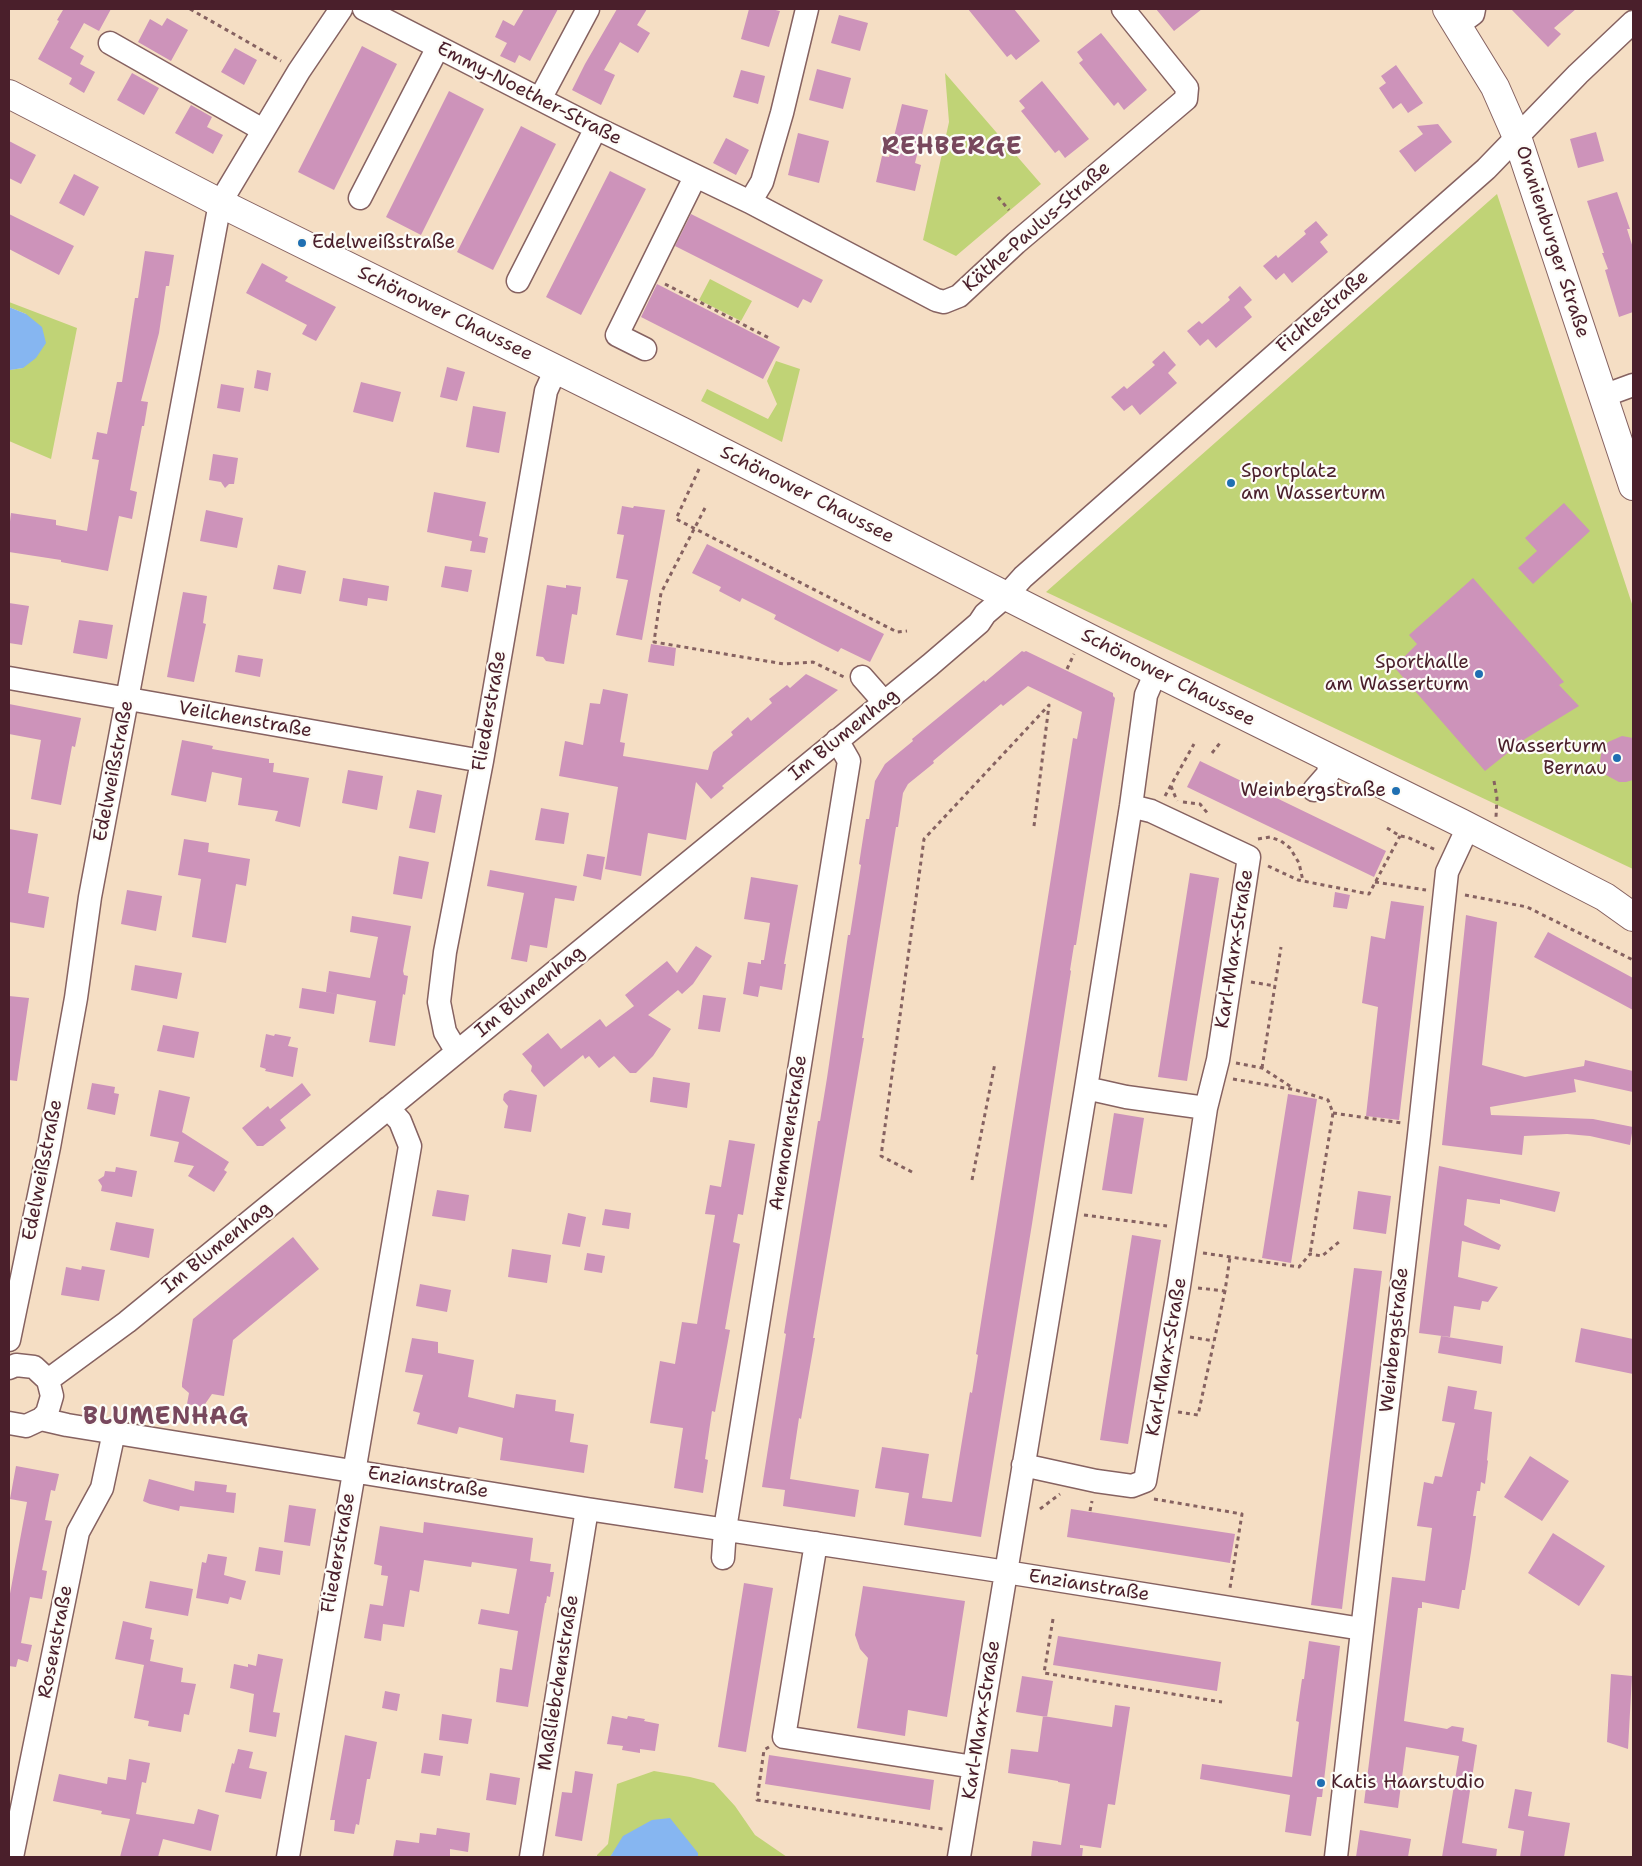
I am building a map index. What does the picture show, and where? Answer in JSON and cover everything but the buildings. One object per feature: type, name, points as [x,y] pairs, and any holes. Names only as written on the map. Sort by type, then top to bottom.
[{"type":"main road","name":"Oranienburger Straße","points":[[1460,14],[1517,137],[1633,486]]},
{"type":"main road","name":"Schönower Chaussee","points":[[9,94],[220,203],[556,369],[1330,758],[1604,897],[1633,917]]},
{"type":"main road","name":"Schönower Chaussee","points":[[1604,897],[1633,904]]},
{"type":"street","name":"Edelweißstraße","points":[[9,1340],[49,1147],[76,998],[90,897],[220,203],[299,71],[341,9]]},
{"type":"street","name":"Emmy-Noether-Straße","points":[[364,9],[596,128],[694,177],[750,202]]},
{"type":"street","points":[[540,99],[588,9]]},
{"type":"street","points":[[750,202],[762,182],[782,113],[807,9]]},
{"type":"street","name":"Käthe-Paulus-Straße","points":[[750,202],[936,300],[944,302],[959,296],[1016,244],[1186,99],[1187,88],[1123,9]]},
{"type":"street","name":"Fichtestraße","points":[[1006,596],[1030,571],[1486,169],[1578,74],[1633,22]]},
{"type":"street","points":[[110,43],[263,130]]},
{"type":"street","points":[[360,198],[438,48]]},
{"type":"street","points":[[518,281],[596,128]]},
{"type":"street","points":[[645,349],[617,335],[694,177]]},
{"type":"street","name":"Fliederstraße","points":[[457,1052],[445,1032],[439,1002],[445,952],[482,761],[546,391],[556,369]]},
{"type":"street","points":[[1603,396],[1633,385]]},
{"type":"street","name":"Im Blumenhag","points":[[48,1380],[127,1322],[457,1052],[884,702],[979,623],[985,614],[1006,596]]},
{"type":"street","name":"Karl-Marx-Straße","points":[[959,1857],[1086,1088],[1146,695],[1156,672]]},
{"type":"street","name":"Veilchenstraße","points":[[9,678],[482,761]]},
{"type":"street","points":[[857,679],[884,702]]},
{"type":"street","name":"Anemonenstraße","points":[[723,1558],[725,1529],[848,760],[837,740]]},
{"type":"street","points":[[1314,790],[1328,774],[1330,758]]},
{"type":"street","name":"Karl-Marx-Straße","points":[[1023,1465],[1096,1481],[1132,1486],[1145,1481],[1179,1286],[1206,1108],[1216,1068],[1231,979],[1249,857],[1165,818],[1130,806]]},
{"type":"street","name":"Weinbergstraße","points":[[1336,1857],[1419,1135],[1447,872],[1468,828]]},
{"type":"street","points":[[1086,1088],[1126,1097],[1206,1108]]},
{"type":"street","name":"Fliederstraße","points":[[288,1857],[354,1471],[378,1343],[410,1146],[400,1121],[388,1108]]},
{"type":"street","points":[[9,1368],[16,1365],[34,1368],[48,1380],[52,1396],[47,1412],[41,1419],[26,1426],[9,1423]]},
{"type":"street","name":"Enzianstraße","points":[[41,1419],[587,1509],[1006,1572],[1362,1629]]},
{"type":"street","name":"Rosenstraße","points":[[12,1857],[13,1832],[78,1532],[102,1488],[114,1432]]},
{"type":"street","name":"Maßliebchenstraße","points":[[531,1857],[587,1509]]},
{"type":"street","points":[[816,1543],[784,1737],[974,1767]]},
{"type":"path","points":[[190,9],[299,71]]},
{"type":"path","points":[[998,197],[1009,210]]},
{"type":"path","points":[[646,274],[771,339]]},
{"type":"path","points":[[699,469],[676,519],[897,632],[907,631]]},
{"type":"path","points":[[705,508],[661,593],[654,642],[784,664],[812,662],[857,679]]},
{"type":"path","points":[[1067,669],[1074,654]]},
{"type":"path","points":[[912,1172],[881,1156],[924,839],[1050,705],[1034,826]]},
{"type":"path","points":[[1212,753],[1220,743]]},
{"type":"path","points":[[1165,818],[1194,744]]},
{"type":"path","points":[[1494,781],[1497,798],[1496,821]]},
{"type":"path","points":[[1386,828],[1400,836],[1407,837],[1437,850]]},
{"type":"path","points":[[1249,857],[1298,880],[1369,894],[1400,836]]},
{"type":"path","points":[[1375,882],[1427,890]]},
{"type":"path","points":[[1465,895],[1527,907],[1633,960]]},
{"type":"path","points":[[1262,1068],[1281,946]]},
{"type":"path","points":[[1231,979],[1275,986]]},
{"type":"path","points":[[972,1180],[995,1062]]},
{"type":"path","points":[[1216,1068],[1262,1068],[1296,1090]]},
{"type":"path","points":[[1065,1212],[1186,1240],[1230,1257],[1299,1267],[1310,1254],[1333,1113],[1328,1100],[1216,1068]]},
{"type":"path","points":[[1333,1113],[1408,1124]]},
{"type":"path","points":[[1310,1254],[1322,1256],[1339,1242]]},
{"type":"path","points":[[1158,1409],[1198,1415],[1225,1290],[1230,1257]]},
{"type":"path","points":[[1179,1286],[1225,1290]]},
{"type":"path","points":[[1040,1509],[1064,1492]]},
{"type":"path","points":[[1153,1499],[1242,1514],[1230,1591]]},
{"type":"path","points":[[1053,1620],[1044,1673],[1222,1702]]},
{"type":"path","points":[[784,1737],[764,1750],[757,1800],[948,1830]]},
{"type":"green space","points":[[945,73],[1041,184],[956,256],[923,240],[949,122]]},
{"type":"green space","points":[[1497,194],[1633,607],[1633,869],[1046,592]]},
{"type":"green space","points":[[710,279],[752,301],[741,321],[699,300]]},
{"type":"green space","points":[[9,302],[77,328],[51,459],[9,441],[9,370],[23,368],[26,314],[9,307]]},
{"type":"green space","points":[[776,361],[800,369],[782,442],[701,401],[707,389],[768,419],[777,404],[767,381]]},
{"type":"green space","points":[[654,1771],[714,1783],[735,1806],[755,1835],[787,1857],[698,1857],[698,1853],[617,1848],[610,1857],[597,1857],[608,1844],[617,1784]]},
{"type":"water","points":[[9,307],[26,314],[42,327],[46,343],[36,358],[23,368],[10,370]]},
{"type":"water","points":[[670,1818],[698,1853],[698,1857],[610,1857],[623,1836],[652,1820]]},
{"type":"place","name":"Edelweißstraße","points":[[302,243]]},
{"type":"place","name":"Sportplatz am Wasserturm","points":[[1231,483]]},
{"type":"place","name":"Sporthalle am Wasserturm","points":[[1479,674]]},
{"type":"place","name":"Wasserturm Bernau","points":[[1617,758]]},
{"type":"place","name":"Weinbergstraße","points":[[1396,791]]},
{"type":"place","name":"Katis Haarstudio","points":[[1321,1783]]},
{"type":"district","name":"REHBERGE","points":[[952,148]]},
{"type":"district","name":"BLUMENHAG","points":[[166,1418]]}]
